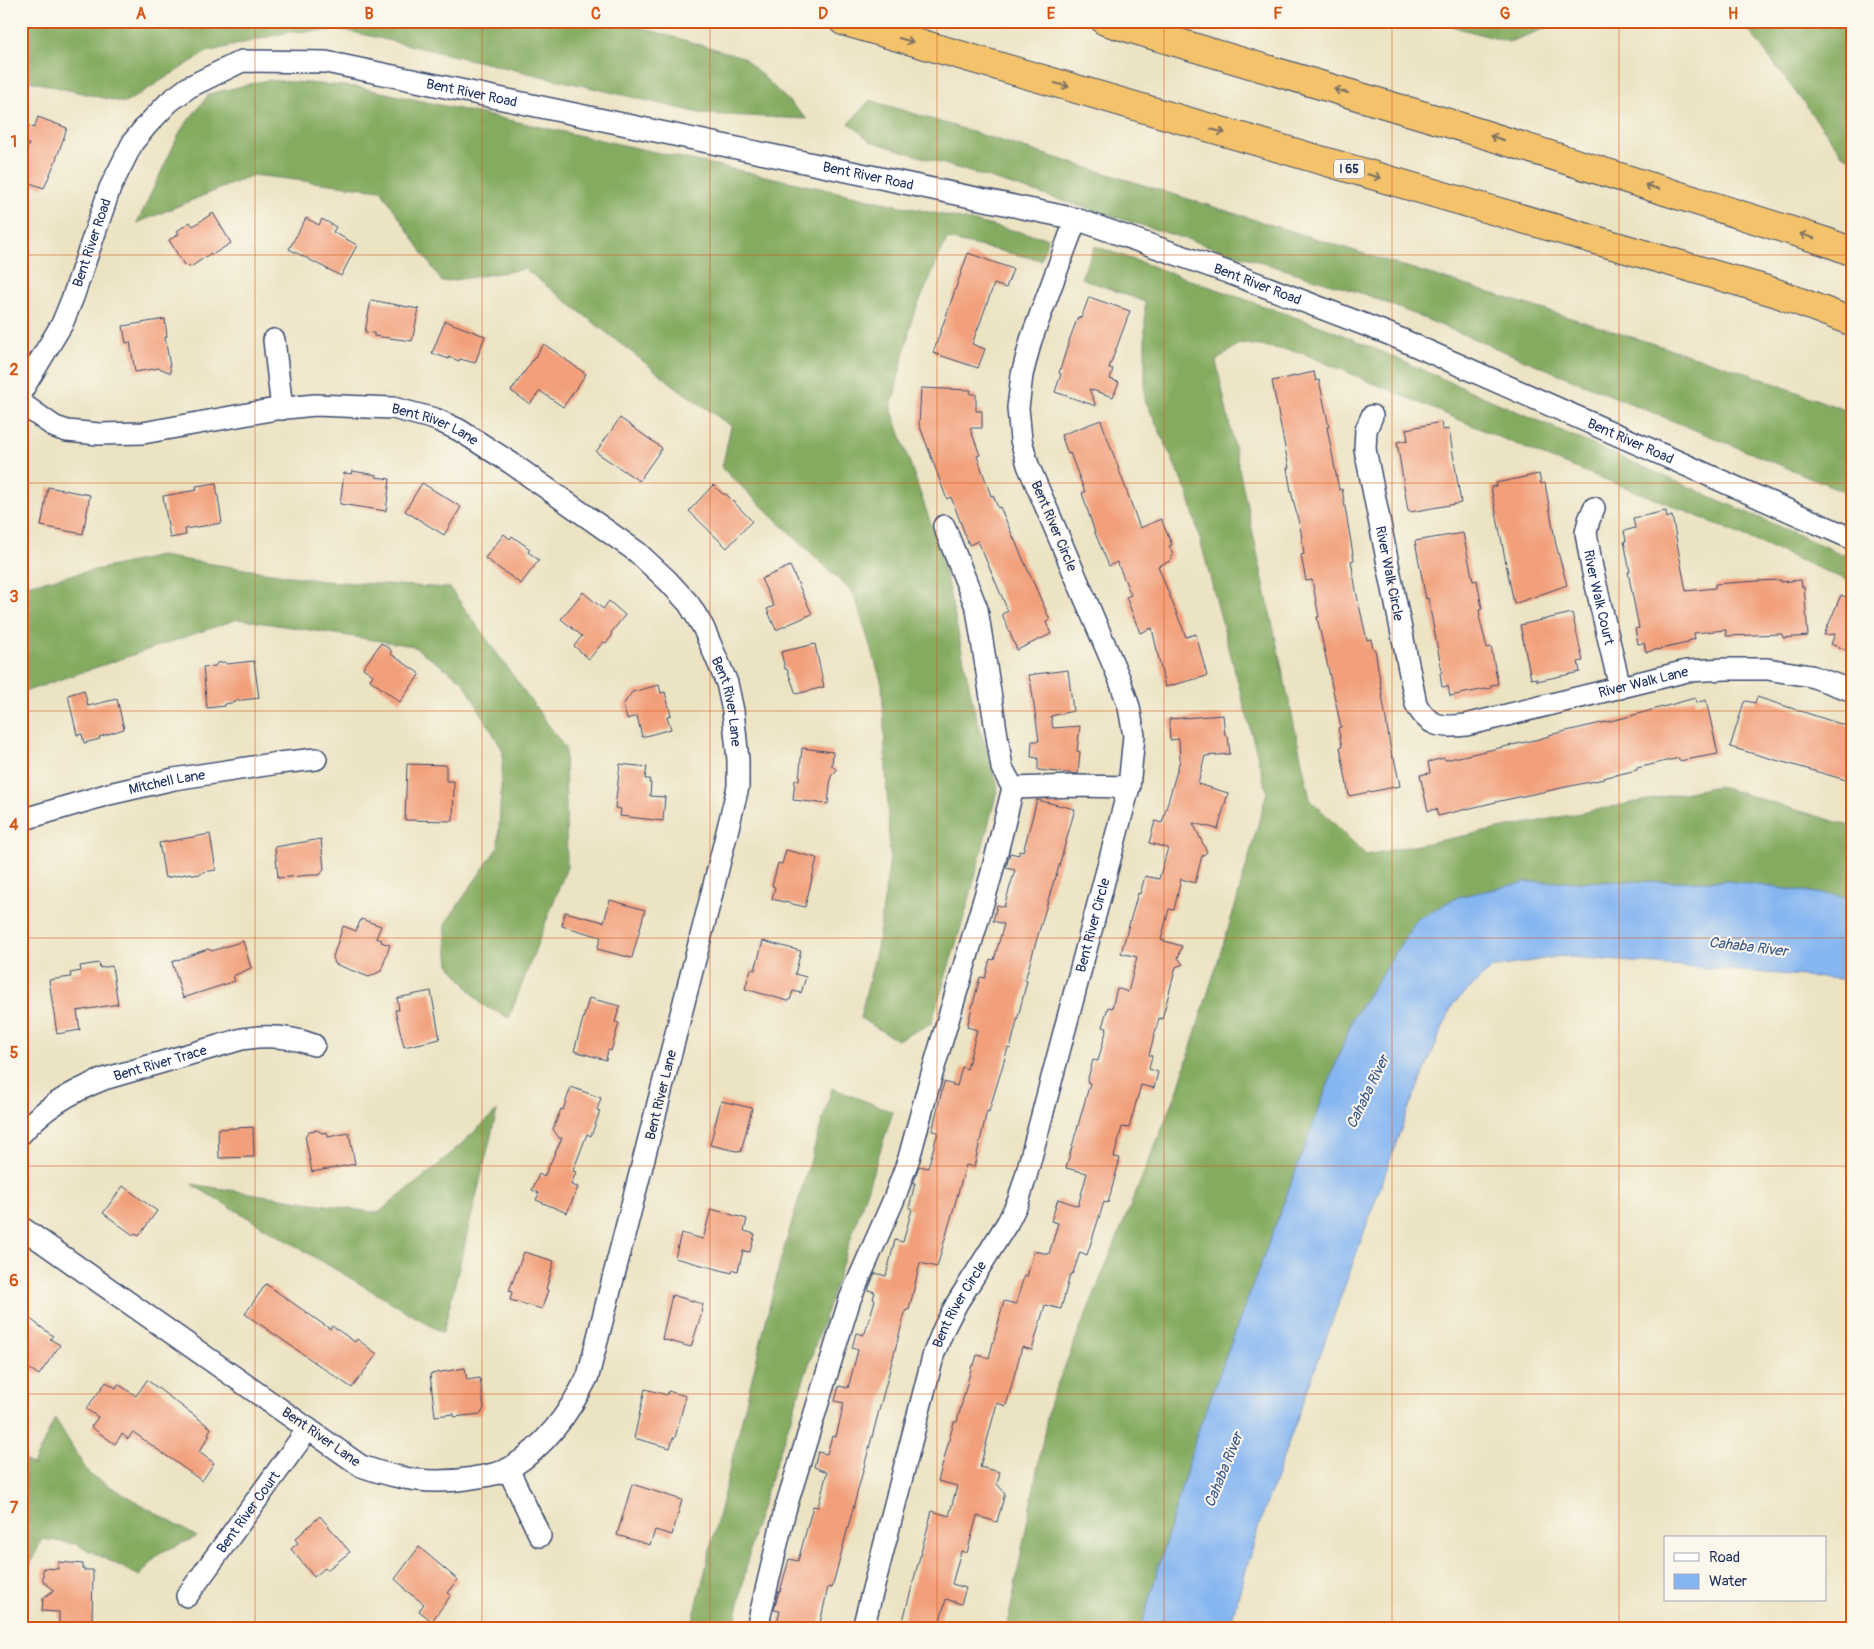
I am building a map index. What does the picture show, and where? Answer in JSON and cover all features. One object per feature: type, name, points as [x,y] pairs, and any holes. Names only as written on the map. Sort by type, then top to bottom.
[{"type":"highway","name":"I 65","points":[[843,21],[1774,292],[1853,322]]},
{"type":"highway","points":[[1105,21],[1445,122],[1853,252]]},
{"type":"street","name":"Bent River Road","points":[[21,392],[62,324],[110,188],[133,142],[169,102],[182,92],[217,72],[242,61],[326,62],[1076,220],[1227,272],[1389,334],[1853,539]]},
{"type":"street","name":"Bent River Circle","points":[[863,1628],[934,1353],[957,1303],[1008,1222],[1018,1202],[1129,788],[1134,736],[1129,707],[1119,678],[1028,465],[1019,424],[1018,408],[1022,375],[1031,340],[1076,220]]},
{"type":"street","points":[[274,340],[282,409]]},
{"type":"street","name":"Bent River Lane","points":[[21,404],[55,427],[67,431],[99,434],[143,433],[315,405],[393,408],[435,419],[459,430],[511,463],[637,552],[689,604],[703,627],[727,683],[733,711],[738,760],[738,787],[712,897],[588,1376],[574,1404],[558,1426],[531,1453],[508,1469],[456,1481],[428,1482],[405,1480],[361,1466],[21,1227]]},
{"type":"street","name":"River Walk Circle","points":[[1372,416],[1366,430],[1365,449],[1416,704],[1422,715],[1434,725]]},
{"type":"street","name":"River Walk Court","points":[[1594,508],[1586,534],[1620,688]]},
{"type":"street","points":[[757,1628],[785,1510],[850,1299],[894,1198],[909,1158],[991,876],[1013,788],[1002,768],[977,609],[944,526]]},
{"type":"street","name":"River Walk Lane","points":[[1434,725],[1450,727],[1466,725],[1686,671],[1768,669],[1811,676],[1853,691]]},
{"type":"street","name":"Mitchell Lane","points":[[21,820],[108,794],[174,780],[278,763],[316,759]]},
{"type":"street","points":[[1013,788],[1076,786],[1129,788]]},
{"type":"street","name":"Bent River Trace","points":[[21,1134],[41,1114],[64,1098],[83,1087],[104,1079],[242,1039],[260,1036],[302,1041],[314,1045]]},
{"type":"street","name":"Bent River Court","points":[[188,1596],[308,1429]]},
{"type":"street","points":[[508,1469],[540,1536]]},
{"type":"green space","points":[[21,21],[618,21],[743,57],[807,119],[704,114],[344,30],[289,32],[207,52],[125,103],[21,79]]},
{"type":"green space","points":[[1432,21],[1565,21],[1509,42]]},
{"type":"green space","points":[[1742,21],[1853,21],[1853,159],[1842,154]]},
{"type":"green space","points":[[267,80],[358,87],[1048,238],[1041,260],[947,239],[913,316],[891,408],[942,556],[974,709],[998,787],[968,904],[931,1024],[897,1040],[860,1018],[877,948],[890,858],[882,684],[854,594],[722,468],[731,426],[680,390],[525,269],[442,282],[381,190],[253,175],[137,223],[181,130],[209,94]]},
{"type":"green space","points":[[870,100],[1741,371],[1853,413],[1853,495],[1367,295],[870,141],[849,123]]},
{"type":"green space","points":[[1095,246],[1334,331],[1853,559],[1853,583],[1671,505],[1539,454],[1300,352],[1240,343],[1216,361],[1310,799],[1366,855],[1718,786],[1853,827],[1853,898],[1728,881],[1526,882],[1417,919],[1353,1018],[1197,1434],[1141,1628],[1007,1628],[1050,1402],[1177,1092],[1236,903],[1267,792],[1188,494],[1145,400],[1145,302],[1081,278]]},
{"type":"green space","points":[[160,556],[323,581],[450,588],[565,748],[567,867],[509,1018],[482,1005],[449,964],[445,924],[498,847],[503,751],[463,681],[413,646],[238,619],[21,693],[21,586]]},
{"type":"green space","points":[[832,1088],[893,1112],[754,1529],[734,1628],[691,1628],[781,1259]]},
{"type":"green space","points":[[497,1111],[443,1333],[191,1184],[378,1213],[436,1167]]},
{"type":"green space","points":[[55,1418],[89,1474],[197,1537],[159,1553],[140,1576],[76,1544],[42,1539],[21,1586],[21,1458],[33,1465]]},
{"type":"water","name":"Cahaba River","points":[[1728,881],[1853,898],[1853,980],[1560,956],[1492,968],[1453,1004],[1409,1107],[1260,1522],[1229,1628],[1141,1628],[1197,1434],[1353,1018],[1417,919],[1458,897],[1526,882]]},
{"type":"building","points":[[38,117],[67,128],[44,188],[21,180],[21,164],[29,144],[21,141],[21,134],[25,124],[34,128]]},
{"type":"building","points":[[213,213],[231,243],[212,255],[211,253],[191,267],[184,265],[169,240],[179,234],[177,231],[190,222],[193,226]]},
{"type":"building","points":[[306,218],[319,225],[322,219],[336,227],[333,232],[357,245],[341,276],[289,249]]},
{"type":"building","points":[[968,253],[1013,269],[1006,288],[994,284],[972,344],[985,349],[978,368],[933,353]]},
{"type":"building","points":[[1089,297],[1130,311],[1109,368],[1113,369],[1110,379],[1119,382],[1113,397],[1089,389],[1096,406],[1055,392],[1070,338],[1078,317],[1081,318]]},
{"type":"building","points":[[371,300],[419,309],[412,341],[374,336],[374,333],[365,332]]},
{"type":"building","points":[[165,319],[167,337],[165,337],[171,373],[159,368],[135,372],[130,342],[126,343],[123,326]]},
{"type":"building","points":[[445,321],[485,336],[475,363],[460,359],[459,361],[449,357],[449,359],[432,353]]},
{"type":"building","points":[[544,344],[586,374],[563,407],[540,391],[530,404],[511,391]]},
{"type":"building","points":[[1314,372],[1316,381],[1319,380],[1329,427],[1327,427],[1339,490],[1342,489],[1354,560],[1351,561],[1357,596],[1367,640],[1371,639],[1373,649],[1375,649],[1392,758],[1394,758],[1400,786],[1349,796],[1340,747],[1342,747],[1338,728],[1341,727],[1317,617],[1319,617],[1312,580],[1306,581],[1301,555],[1304,554],[1301,532],[1291,491],[1287,468],[1289,468],[1272,381]]},
{"type":"building","points":[[921,388],[971,390],[970,394],[976,394],[976,411],[982,411],[982,428],[970,428],[980,455],[977,456],[991,496],[993,495],[998,508],[1000,507],[1050,620],[1046,622],[1051,634],[1017,650],[1002,614],[1008,611],[978,541],[969,545],[951,497],[947,499],[946,497],[919,424]]},
{"type":"building","points":[[620,418],[662,448],[639,481],[596,452]]},
{"type":"building","points":[[1101,420],[1140,528],[1161,519],[1172,545],[1169,546],[1173,555],[1170,561],[1158,566],[1186,637],[1196,634],[1207,676],[1165,687],[1152,628],[1140,633],[1126,597],[1131,595],[1117,562],[1109,566],[1095,533],[1082,493],[1085,492],[1061,435]]},
{"type":"building","points":[[1441,422],[1442,430],[1449,429],[1461,503],[1410,512],[1408,511],[1397,442],[1408,440],[1406,429]]},
{"type":"building","points":[[352,471],[390,479],[386,511],[340,504],[344,473],[353,474]]},
{"type":"building","points":[[1539,474],[1541,484],[1545,483],[1556,545],[1567,585],[1514,604],[1491,487],[1497,486],[1496,483]]},
{"type":"building","points":[[216,483],[222,523],[185,529],[186,535],[170,538],[163,496],[197,490],[196,486]]},
{"type":"building","points":[[422,483],[461,507],[444,535],[405,511]]},
{"type":"building","points":[[713,485],[723,494],[726,494],[752,521],[727,548],[689,511]]},
{"type":"building","points":[[48,487],[90,495],[83,534],[41,526]]},
{"type":"building","points":[[1666,511],[1667,518],[1672,516],[1686,591],[1715,588],[1715,584],[1801,580],[1802,587],[1804,587],[1808,636],[1783,638],[1782,634],[1726,636],[1726,630],[1694,633],[1695,639],[1688,641],[1688,643],[1646,652],[1644,643],[1638,644],[1635,629],[1639,628],[1628,572],[1630,572],[1624,531],[1635,528],[1633,518]]},
{"type":"building","points":[[1463,533],[1473,581],[1477,580],[1482,609],[1479,610],[1479,616],[1487,648],[1491,647],[1498,684],[1491,685],[1491,688],[1450,696],[1448,686],[1442,687],[1440,673],[1442,672],[1415,541]]},
{"type":"building","points":[[504,534],[510,539],[512,536],[530,549],[528,552],[539,560],[521,584],[485,558]]},
{"type":"building","points":[[790,566],[812,614],[776,630],[767,609],[774,606],[761,579]]},
{"type":"building","points":[[1851,589],[1853,590],[1853,636],[1846,650],[1831,644],[1835,634],[1824,635],[1841,595],[1848,598]]},
{"type":"building","points":[[583,592],[603,609],[609,601],[625,615],[611,633],[612,636],[606,643],[603,642],[589,659],[574,646],[582,636],[561,619]]},
{"type":"building","points":[[1572,613],[1583,661],[1578,662],[1580,672],[1537,681],[1537,678],[1531,679],[1520,625]]},
{"type":"building","points":[[381,643],[391,650],[391,654],[420,674],[400,702],[370,680],[373,675],[363,668]]},
{"type":"building","points":[[815,644],[824,687],[796,694],[787,669],[785,669],[781,652]]},
{"type":"building","points":[[254,661],[259,698],[235,701],[225,704],[225,706],[207,708],[203,667],[215,666],[217,663],[224,662],[227,664]]},
{"type":"building","points":[[1068,670],[1073,711],[1051,716],[1053,728],[1080,726],[1077,751],[1080,752],[1078,774],[1038,770],[1038,758],[1031,757],[1032,741],[1039,741],[1028,675]]},
{"type":"building","points":[[659,685],[661,693],[665,692],[671,715],[667,716],[671,729],[642,737],[637,716],[627,719],[623,705],[632,692]]},
{"type":"building","points":[[84,690],[88,706],[117,699],[124,729],[99,737],[100,739],[84,743],[82,734],[77,735],[68,695]]},
{"type":"building","points":[[1757,697],[1853,728],[1853,782],[1730,747],[1744,702],[1755,703]]},
{"type":"building","points":[[1695,698],[1696,703],[1706,700],[1718,754],[1679,761],[1679,758],[1637,768],[1637,770],[1604,779],[1438,816],[1436,809],[1428,811],[1420,775],[1430,773],[1428,762],[1539,739]]},
{"type":"building","points":[[1223,715],[1225,736],[1228,736],[1230,754],[1205,756],[1198,784],[1228,793],[1218,829],[1193,823],[1207,852],[1202,856],[1195,883],[1181,879],[1174,910],[1169,909],[1161,940],[1182,946],[1178,958],[1183,964],[1176,967],[1162,1019],[1159,1018],[1149,1055],[1152,1056],[1149,1069],[1158,1072],[1154,1088],[1141,1085],[1129,1128],[1122,1127],[1114,1157],[1120,1158],[1108,1203],[1104,1202],[1087,1255],[1080,1252],[1073,1273],[1070,1275],[1061,1309],[1045,1305],[1032,1350],[1022,1347],[1006,1406],[997,1403],[980,1467],[1000,1472],[997,1484],[1005,1493],[997,1522],[977,1516],[967,1553],[961,1551],[952,1584],[966,1588],[961,1604],[946,1599],[938,1628],[901,1628],[932,1511],[949,1516],[957,1486],[938,1481],[954,1422],[957,1422],[972,1365],[974,1365],[977,1355],[989,1358],[1004,1301],[1016,1304],[1024,1276],[1027,1277],[1034,1251],[1049,1254],[1058,1223],[1051,1221],[1058,1199],[1078,1206],[1087,1173],[1066,1168],[1090,1083],[1087,1082],[1093,1060],[1098,1061],[1107,1028],[1102,1027],[1108,1007],[1112,1008],[1117,988],[1128,992],[1137,957],[1121,953],[1138,893],[1140,894],[1145,876],[1159,879],[1168,848],[1149,843],[1155,821],[1162,823],[1180,760],[1179,739],[1170,740],[1169,719]]},
{"type":"building","points":[[802,748],[833,752],[832,766],[837,770],[831,776],[828,804],[793,800],[795,780],[799,780]]},
{"type":"building","points":[[407,764],[446,765],[446,781],[454,781],[453,821],[405,820]]},
{"type":"building","points":[[620,764],[647,767],[645,779],[650,779],[650,796],[665,797],[663,821],[620,816],[621,809],[615,808]]},
{"type":"building","points":[[1037,800],[1075,809],[1025,980],[1027,981],[1010,1049],[1008,1048],[989,1112],[987,1111],[974,1167],[966,1165],[937,1267],[920,1263],[909,1310],[906,1310],[903,1320],[832,1588],[828,1587],[819,1628],[776,1628],[780,1611],[774,1610],[789,1559],[798,1561],[813,1506],[818,1507],[827,1472],[814,1467],[818,1452],[827,1454],[832,1436],[836,1437],[844,1403],[835,1401],[839,1386],[848,1388],[858,1350],[852,1348],[856,1333],[863,1335],[865,1333],[875,1300],[873,1299],[875,1292],[868,1290],[875,1273],[886,1276],[895,1240],[903,1242],[912,1209],[909,1208],[915,1183],[913,1183],[919,1166],[928,1168],[938,1132],[932,1131],[944,1082],[957,1086],[962,1067],[967,1069],[977,1030],[967,1027],[980,977],[985,978],[990,959],[994,960],[1004,924],[993,921],[997,905],[1004,907],[1015,870],[1006,868],[1010,853],[1019,855],[1019,851],[1023,852]]},
{"type":"building","points":[[210,834],[216,870],[201,874],[193,875],[191,873],[165,878],[159,843]]},
{"type":"building","points":[[321,839],[324,869],[320,875],[278,878],[275,847]]},
{"type":"building","points":[[786,850],[817,858],[805,907],[772,899],[775,887],[772,886],[778,863],[782,864]]},
{"type":"building","points":[[610,900],[645,910],[632,958],[597,949],[601,937],[562,926],[565,912],[604,922]]},
{"type":"building","points":[[361,919],[381,926],[376,938],[390,945],[381,971],[369,977],[335,964],[333,957],[343,926],[356,931]]},
{"type":"building","points":[[243,941],[251,968],[233,976],[235,981],[183,998],[172,962],[208,949],[212,951]]},
{"type":"building","points":[[763,941],[801,951],[795,974],[806,977],[801,993],[793,991],[788,1001],[745,989],[751,969],[755,970]]},
{"type":"building","points":[[99,963],[100,968],[112,966],[118,1004],[77,1011],[80,1030],[57,1034],[49,980],[71,977],[70,973],[81,971],[80,966]]},
{"type":"building","points":[[431,991],[440,1039],[404,1047],[395,1010],[399,1010],[397,998]]},
{"type":"building","points":[[589,998],[620,1006],[615,1022],[619,1023],[611,1051],[608,1050],[606,1060],[574,1051]]},
{"type":"building","points":[[571,1087],[601,1098],[597,1110],[600,1111],[591,1136],[587,1134],[573,1171],[576,1172],[571,1185],[578,1187],[567,1213],[536,1200],[539,1193],[532,1190],[539,1174],[544,1177],[562,1138],[559,1138],[553,1129],[561,1109],[563,1110]]},
{"type":"building","points":[[721,1101],[752,1108],[741,1152],[710,1145]]},
{"type":"building","points":[[253,1127],[254,1157],[219,1158],[218,1129]]},
{"type":"building","points":[[317,1130],[322,1133],[327,1132],[328,1137],[349,1133],[355,1164],[312,1172],[305,1136],[309,1131]]},
{"type":"building","points":[[123,1186],[157,1211],[139,1236],[134,1233],[133,1235],[103,1213]]},
{"type":"building","points":[[711,1209],[747,1219],[744,1231],[755,1234],[750,1252],[743,1251],[738,1271],[733,1270],[732,1273],[675,1258],[681,1233],[703,1239]]},
{"type":"building","points":[[524,1252],[554,1261],[542,1309],[510,1300],[512,1292],[509,1291]]},
{"type":"building","points":[[266,1284],[330,1329],[332,1326],[355,1342],[357,1339],[377,1354],[352,1388],[245,1314]]},
{"type":"building","points":[[672,1295],[703,1304],[691,1347],[662,1339]]},
{"type":"building","points":[[21,1312],[53,1336],[50,1339],[60,1345],[39,1375],[21,1363]]},
{"type":"building","points":[[465,1368],[467,1380],[480,1378],[484,1408],[481,1414],[454,1417],[454,1414],[435,1416],[430,1374]]},
{"type":"building","points":[[147,1380],[211,1428],[208,1434],[210,1435],[199,1452],[214,1463],[202,1481],[133,1432],[128,1439],[122,1434],[115,1444],[91,1427],[98,1417],[86,1409],[106,1382],[116,1388],[118,1384],[136,1396]]},
{"type":"building","points":[[645,1389],[667,1395],[668,1391],[686,1396],[675,1438],[673,1438],[670,1448],[634,1438]]},
{"type":"building","points":[[632,1484],[682,1500],[672,1535],[655,1530],[650,1545],[617,1535]]},
{"type":"building","points":[[320,1516],[350,1552],[327,1570],[325,1568],[314,1577],[291,1549],[298,1543],[295,1539]]},
{"type":"building","points":[[419,1547],[458,1580],[448,1593],[451,1595],[432,1621],[419,1611],[424,1604],[404,1589],[395,1579]]},
{"type":"building","points":[[58,1562],[83,1564],[83,1570],[93,1570],[92,1625],[59,1624],[59,1612],[42,1611],[43,1598],[54,1590],[43,1581],[43,1568],[58,1569]]}]
